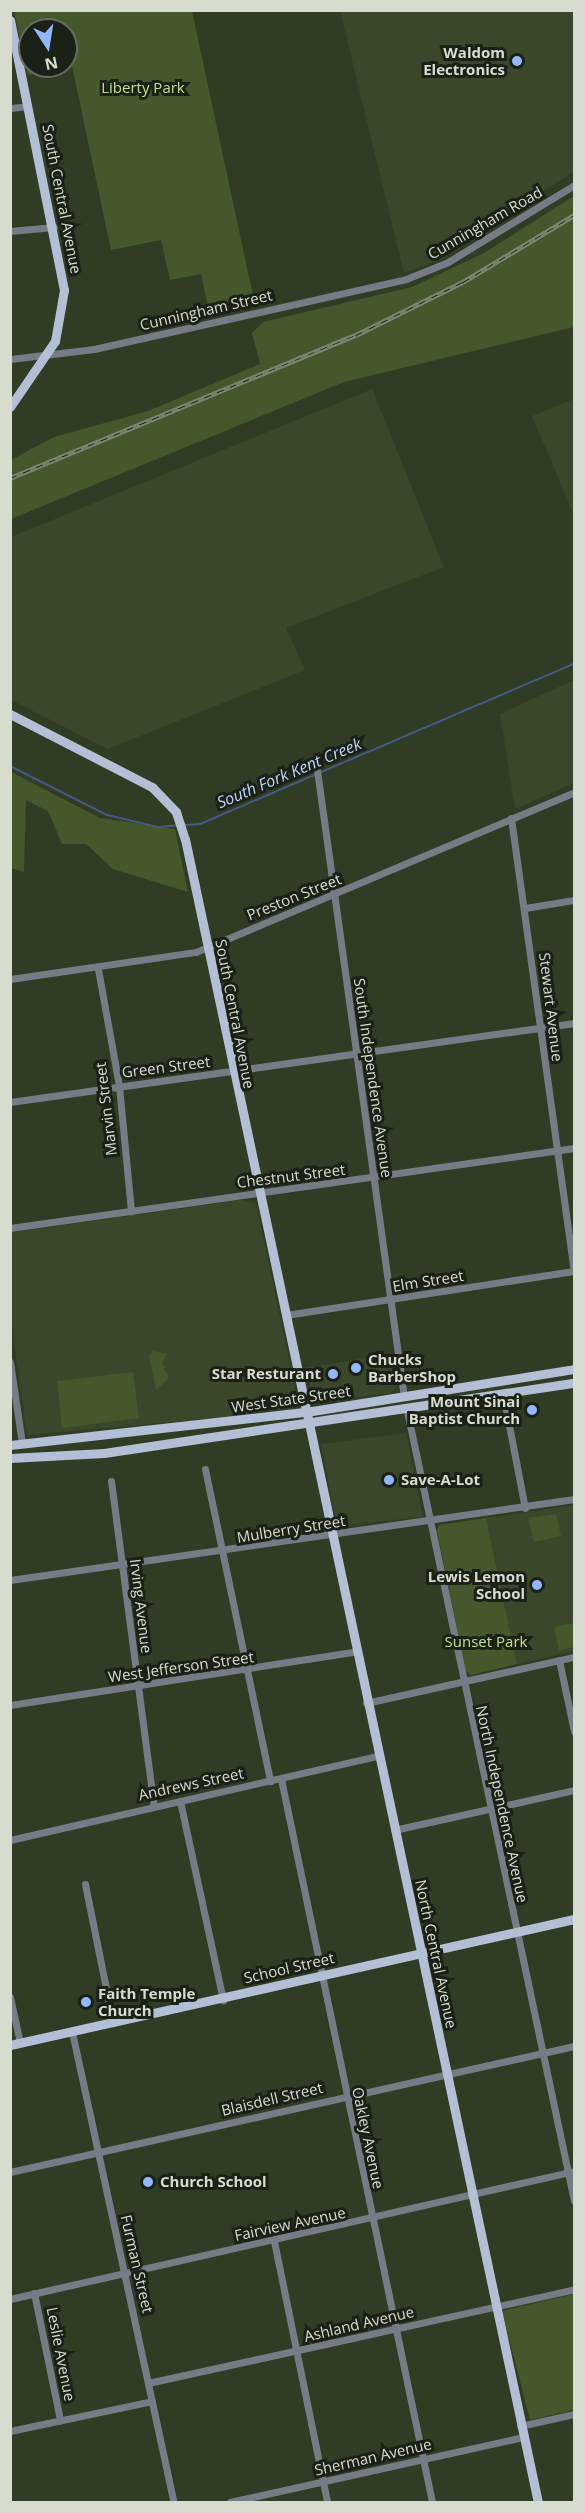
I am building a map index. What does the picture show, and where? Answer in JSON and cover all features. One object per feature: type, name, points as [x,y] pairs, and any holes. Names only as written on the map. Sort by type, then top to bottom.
[{"type":"main road","name":"South Central Avenue","points":[[10,20],[54,227],[64,290],[47,355],[10,407]]},
{"type":"main road","name":"South Central Avenue","points":[[10,714],[152,787],[176,812],[185,839],[230,1073],[261,1193],[306,1413]]},
{"type":"main road","name":"West State Street","points":[[10,1445],[306,1413],[574,1369]]},
{"type":"main road","name":"West State Street","points":[[10,1458],[104,1453],[407,1411],[574,1383]]},
{"type":"main road","name":"North Central Avenue","points":[[306,1413],[354,1652],[422,1954],[494,2307],[538,2502]]},
{"type":"main road","name":"School Street","points":[[15,2044],[223,2000],[574,1919]]},
{"type":"street","points":[[10,108],[28,106]]},
{"type":"street","name":"Cunningham Road","points":[[406,279],[448,262],[574,185]]},
{"type":"street","points":[[10,231],[54,227]]},
{"type":"street","name":"Cunningham Street","points":[[10,359],[94,349],[406,279]]},
{"type":"street","name":"South Independence Avenue","points":[[316,763],[404,1397]]},
{"type":"street","name":"Preston Street","points":[[10,980],[98,969],[207,946],[334,896],[574,792]]},
{"type":"street","name":"Stewart Avenue","points":[[511,818],[574,1271]]},
{"type":"street","points":[[525,908],[574,900]]},
{"type":"street","name":"Marvin Street","points":[[98,969],[118,1086],[131,1211]]},
{"type":"street","name":"Green Street","points":[[10,1102],[574,1023]]},
{"type":"street","name":"Chestnut Street","points":[[10,1228],[373,1179],[574,1148]]},
{"type":"street","name":"Elm Street","points":[[286,1315],[574,1271]]},
{"type":"street","points":[[10,1362],[22,1443]]},
{"type":"street","points":[[503,1394],[525,1508]]},
{"type":"street","name":"North Independence Avenue","points":[[407,1411],[461,1680],[491,1808],[542,2052],[572,2172],[574,2201]]},
{"type":"street","points":[[204,1469],[270,1780]]},
{"type":"street","name":"Irving Avenue","points":[[111,1481],[154,1806]]},
{"type":"street","name":"Mulberry Street","points":[[10,1580],[122,1563],[222,1553],[574,1499]]},
{"type":"street","name":"West Jefferson Street","points":[[10,1705],[246,1671],[354,1652]]},
{"type":"street","points":[[366,1702],[574,1657]]},
{"type":"street","points":[[559,1660],[574,1731]]},
{"type":"street","name":"Andrews Street","points":[[10,1840],[378,1756]]},
{"type":"street","name":"Oakley Avenue","points":[[281,1779],[345,2096],[432,2502]]},
{"type":"street","points":[[394,1830],[574,1790]]},
{"type":"street","points":[[180,1801],[223,2000]]},
{"type":"street","points":[[85,1884],[113,2023]]},
{"type":"street","points":[[10,1998],[15,2044]]},
{"type":"street","name":"Furman Street","points":[[72,2032],[174,2502]]},
{"type":"street","name":"Blaisdell Street","points":[[10,2172],[574,2046]]},
{"type":"street","name":"Fairview Avenue","points":[[10,2299],[372,2220],[572,2172]]},
{"type":"street","points":[[274,2241],[327,2502]]},
{"type":"street","name":"Ashland Avenue","points":[[148,2383],[574,2289]]},
{"type":"street","name":"Leslie Avenue","points":[[34,2293],[60,2420]]},
{"type":"street","points":[[10,2431],[152,2401]]},
{"type":"street","points":[[520,2426],[574,2414]]},
{"type":"street","name":"Sherman Avenue","points":[[230,2502],[522,2437]]},
{"type":"shaded area","points":[[340,11],[574,11],[574,172],[429,264],[404,273]]},
{"type":"shaded area","points":[[372,389],[444,567],[286,628],[305,670],[108,749],[11,700],[11,537]]},
{"type":"shaded area","points":[[574,399],[574,515],[532,416]]},
{"type":"shaded area","points":[[574,680],[574,783],[515,809],[500,714]]},
{"type":"shaded area","points":[[241,1200],[256,1203],[295,1388],[292,1401],[280,1409],[217,1418],[27,1435],[11,1320],[10,1233]]},
{"type":"shaded area","points":[[390,1354],[397,1385],[391,1393],[326,1401],[313,1392],[303,1368]]},
{"type":"shaded area","points":[[406,1433],[423,1517],[337,1526],[321,1444]]},
{"type":"shaded area","name":"Lewis Lemon School","points":[[574,1505],[574,1651],[517,1664],[486,1518]]},
{"type":"green space","name":"Liberty Park","points":[[14,11],[192,11],[255,305],[210,316],[201,274],[170,280],[161,240],[111,250],[75,78],[78,78],[78,18],[18,18],[18,29]]},
{"type":"green space","points":[[574,196],[574,327],[344,382],[11,519],[11,460],[54,437],[148,411],[260,364],[252,333],[263,322],[412,287],[484,253]]},
{"type":"green space","points":[[11,772],[100,818],[175,829],[188,892],[113,869],[86,844],[62,844],[48,811],[26,800],[24,872],[11,868]]},
{"type":"green space","points":[[153,1351],[167,1354],[162,1363],[169,1378],[156,1390],[149,1356]]},
{"type":"green space","points":[[133,1372],[139,1418],[62,1428],[57,1381]]},
{"type":"green space","points":[[556,1514],[561,1536],[534,1542],[528,1518]]},
{"type":"green space","name":"Sunset Park","points":[[486,1518],[517,1664],[471,1675],[466,1671],[437,1531],[439,1525]]},
{"type":"green space","points":[[574,1623],[574,1647],[559,1650],[554,1627]]},
{"type":"green space","points":[[574,2294],[574,2410],[530,2420],[502,2311]]},
{"type":"waterway","name":"South Fork Kent Creek","points":[[184,825],[200,824],[574,664]]},
{"type":"waterway","name":"South Fork Kent Creek","points":[[10,766],[107,815],[158,827],[179,825]]},
{"type":"railway","points":[[10,478],[356,335],[463,282],[574,215]]},
{"type":"place","name":"Waldom Electronics","points":[[517,61]]},
{"type":"place","name":"Chucks BarberShop","points":[[356,1368]]},
{"type":"place","name":"Star Resturant","points":[[333,1374]]},
{"type":"place","name":"Mount Sinai Baptist Church","points":[[532,1410]]},
{"type":"place","name":"Save-A-Lot","points":[[389,1480]]},
{"type":"place","name":"Lewis Lemon School","points":[[537,1585]]},
{"type":"place","name":"Faith Temple Church","points":[[86,2002]]},
{"type":"place","name":"Church School","points":[[148,2182]]}]
